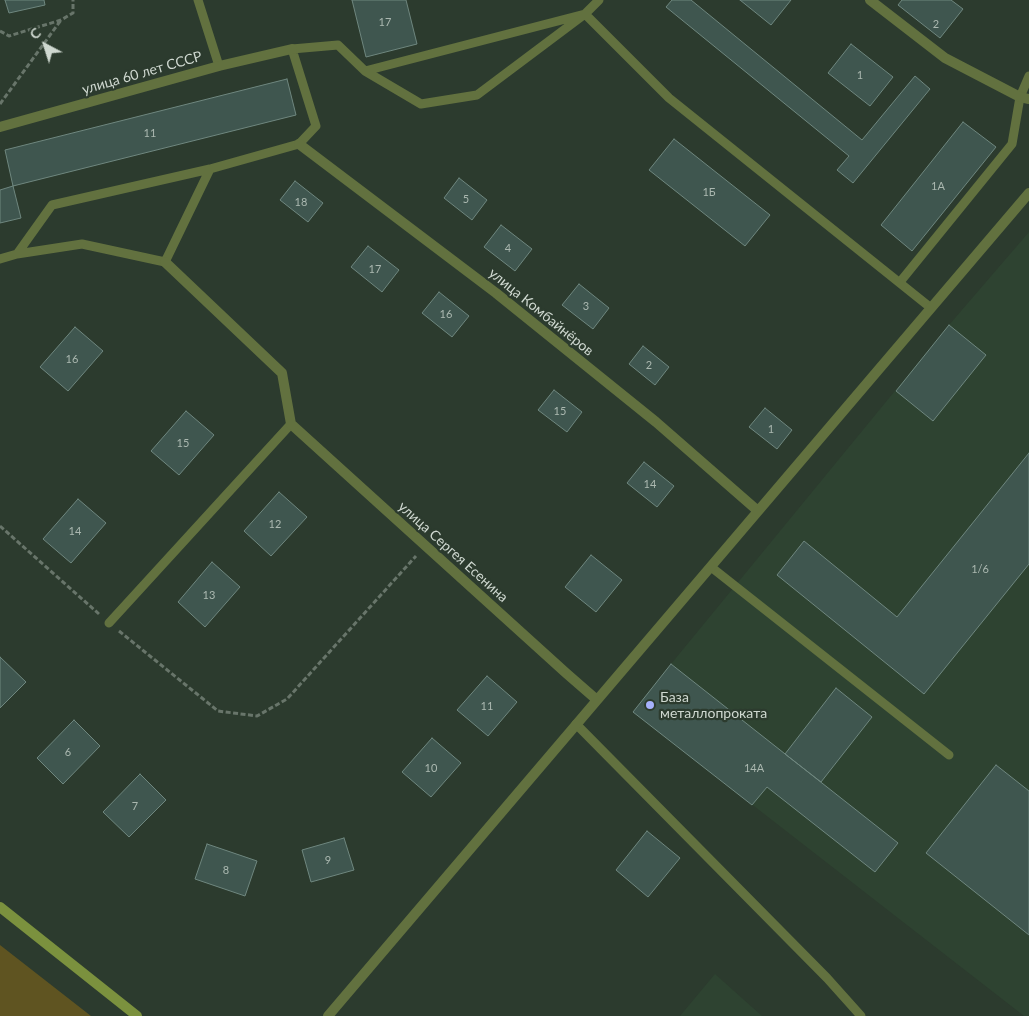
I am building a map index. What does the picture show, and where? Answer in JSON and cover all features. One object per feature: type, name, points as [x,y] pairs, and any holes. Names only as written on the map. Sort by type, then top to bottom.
[{"type":"main road","points":[[0,907],[137,1016]]},
{"type":"street","points":[[870,0],[946,58],[1024,98]]},
{"type":"street","name":"улица 60 лет СССР","points":[[0,128],[219,66],[292,49]]},
{"type":"street","name":"улица Комбайнёров","points":[[299,144],[496,293],[656,422],[758,511]]},
{"type":"street","points":[[328,1016],[1029,194]]},
{"type":"street","points":[[165,262],[282,373],[291,424]]},
{"type":"street","name":"улица Сергея Есенина","points":[[291,424],[597,700]]},
{"type":"lane","points":[[198,0],[219,66]]},
{"type":"lane","points":[[17,254],[52,205],[210,169],[299,144],[316,126],[292,49],[338,45],[365,71],[421,104],[477,95],[585,14],[599,0]]},
{"type":"lane","points":[[365,71],[585,14]]},
{"type":"lane","points":[[585,14],[669,98],[931,308]]},
{"type":"lane","points":[[900,282],[1012,144],[1029,76]]},
{"type":"lane","points":[[0,259],[17,254],[82,244],[165,262],[210,169]]},
{"type":"lane","points":[[109,623],[291,424]]},
{"type":"lane","points":[[711,567],[948,755]]},
{"type":"lane","points":[[576,724],[827,978],[861,1016]]},
{"type":"path","points":[[0,31],[9,36],[61,20],[73,13],[73,0]]},
{"type":"path","points":[[0,104],[61,20]]},
{"type":"path","points":[[0,526],[109,623],[218,711],[257,716],[287,699],[425,546]]},
{"type":"shaded area","points":[[1029,232],[1029,1016],[1024,1016],[633,712],[949,325]]},
{"type":"shaded area","points":[[0,945],[91,1016],[0,1016]]},
{"type":"shaded area","points":[[715,974],[762,1016],[680,1016]]},
{"type":"building","points":[[5,0],[44,0],[45,5],[9,13]]},
{"type":"building","points":[[352,0],[406,0],[417,44],[366,57]]},
{"type":"building","points":[[672,0],[691,0],[862,140],[915,76],[930,89],[853,183],[837,170],[849,156],[666,7]]},
{"type":"building","points":[[740,0],[791,0],[771,25]]},
{"type":"building","points":[[902,0],[951,0],[963,9],[940,38],[898,5]]},
{"type":"building","points":[[851,44],[893,77],[870,106],[828,73]]},
{"type":"building","points":[[287,79],[296,115],[13,186],[5,150]]},
{"type":"building","points":[[963,122],[996,147],[912,251],[881,225]]},
{"type":"building","points":[[674,139],[770,215],[745,246],[649,170]]},
{"type":"building","points":[[459,178],[487,200],[472,220],[444,198]]},
{"type":"building","points":[[295,181],[323,203],[308,222],[280,200]]},
{"type":"building","points":[[13,186],[21,218],[0,223],[0,190]]},
{"type":"building","points":[[501,225],[532,249],[515,271],[484,247]]},
{"type":"building","points":[[368,246],[399,270],[382,292],[351,267]]},
{"type":"building","points":[[579,284],[609,308],[593,329],[562,305]]},
{"type":"building","points":[[439,292],[469,316],[452,337],[422,313]]},
{"type":"building","points":[[949,325],[986,355],[933,421],[896,391]]},
{"type":"building","points":[[75,327],[103,351],[68,391],[40,367]]},
{"type":"building","points":[[643,346],[669,367],[655,385],[629,364]]},
{"type":"building","points":[[554,390],[582,412],[567,432],[538,410]]},
{"type":"building","points":[[765,408],[792,430],[777,449],[749,427]]},
{"type":"building","points":[[186,411],[214,435],[179,475],[151,451]]},
{"type":"building","points":[[1029,453],[1029,564],[924,694],[777,575],[804,541],[897,617]]},
{"type":"building","points":[[644,462],[674,486],[657,507],[627,483]]},
{"type":"building","points":[[279,492],[307,517],[271,556],[244,531]]},
{"type":"building","points":[[78,499],[106,523],[71,563],[43,539]]},
{"type":"building","points":[[591,555],[622,580],[596,612],[565,587]]},
{"type":"building","points":[[212,562],[240,587],[205,627],[178,602]]},
{"type":"building","points":[[0,657],[26,682],[0,708]]},
{"type":"building","points":[[671,664],[898,843],[875,872],[767,787],[752,805],[633,712]]},
{"type":"building","points":[[487,676],[517,702],[488,736],[457,710]]},
{"type":"building","points":[[836,688],[872,717],[821,782],[785,754]]},
{"type":"building","points":[[74,720],[100,746],[63,784],[37,758]]},
{"type":"building","points":[[432,738],[461,763],[431,797],[402,772]]},
{"type":"building","points":[[996,765],[1029,791],[1029,935],[926,853]]},
{"type":"building","points":[[140,774],[166,800],[129,837],[103,812]]},
{"type":"building","points":[[647,831],[680,858],[648,897],[616,870]]},
{"type":"building","points":[[344,838],[354,870],[311,882],[302,850]]},
{"type":"building","points":[[207,844],[257,861],[245,896],[195,879]]},
{"type":"place","name":"База металлопроката","points":[[650,705]]}]
